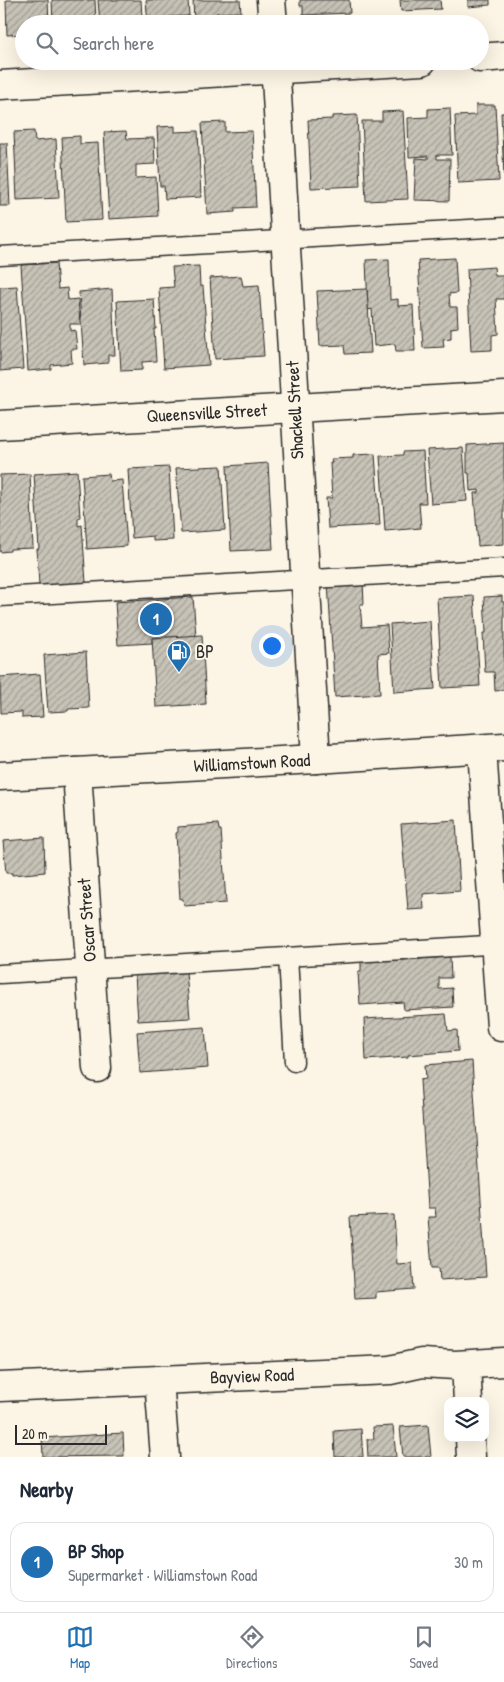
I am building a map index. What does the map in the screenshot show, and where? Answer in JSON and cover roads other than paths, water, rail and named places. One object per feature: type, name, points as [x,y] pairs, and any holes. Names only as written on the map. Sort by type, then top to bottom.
[{"type":"street","points":[[271,0],[272,15]]},
{"type":"street","points":[[489,57],[504,56]]},
{"type":"street","points":[[0,85],[217,70]]},
{"type":"street","name":"Shackell Street","points":[[275,70],[316,759]]},
{"type":"street","name":"Queensville Street","points":[[0,425],[504,396]]},
{"type":"street","points":[[493,748],[501,1027]]},
{"type":"street","name":"Williamstown Road","points":[[0,776],[493,748]]},
{"type":"street","name":"Oscar Street","points":[[77,772],[97,1068]]},
{"type":"street","name":"Bayview Road","points":[[0,1387],[390,1370],[422,1363],[466,1364],[504,1362]]},
{"type":"street","points":[[466,1364],[468,1397]]},
{"type":"street","points":[[159,1380],[165,1457]]},
{"type":"street","points":[[470,1442],[471,1457]]},
{"type":"lane","points":[[0,256],[504,227]]},
{"type":"lane","points":[[0,597],[504,568]]},
{"type":"lane","points":[[0,974],[500,944]]},
{"type":"lane","points":[[288,957],[294,1062]]},
{"type":"place","name":"BP Shop","points":[[156,619]]},
{"type":"place","name":"BP","points":[[179,673]]}]
